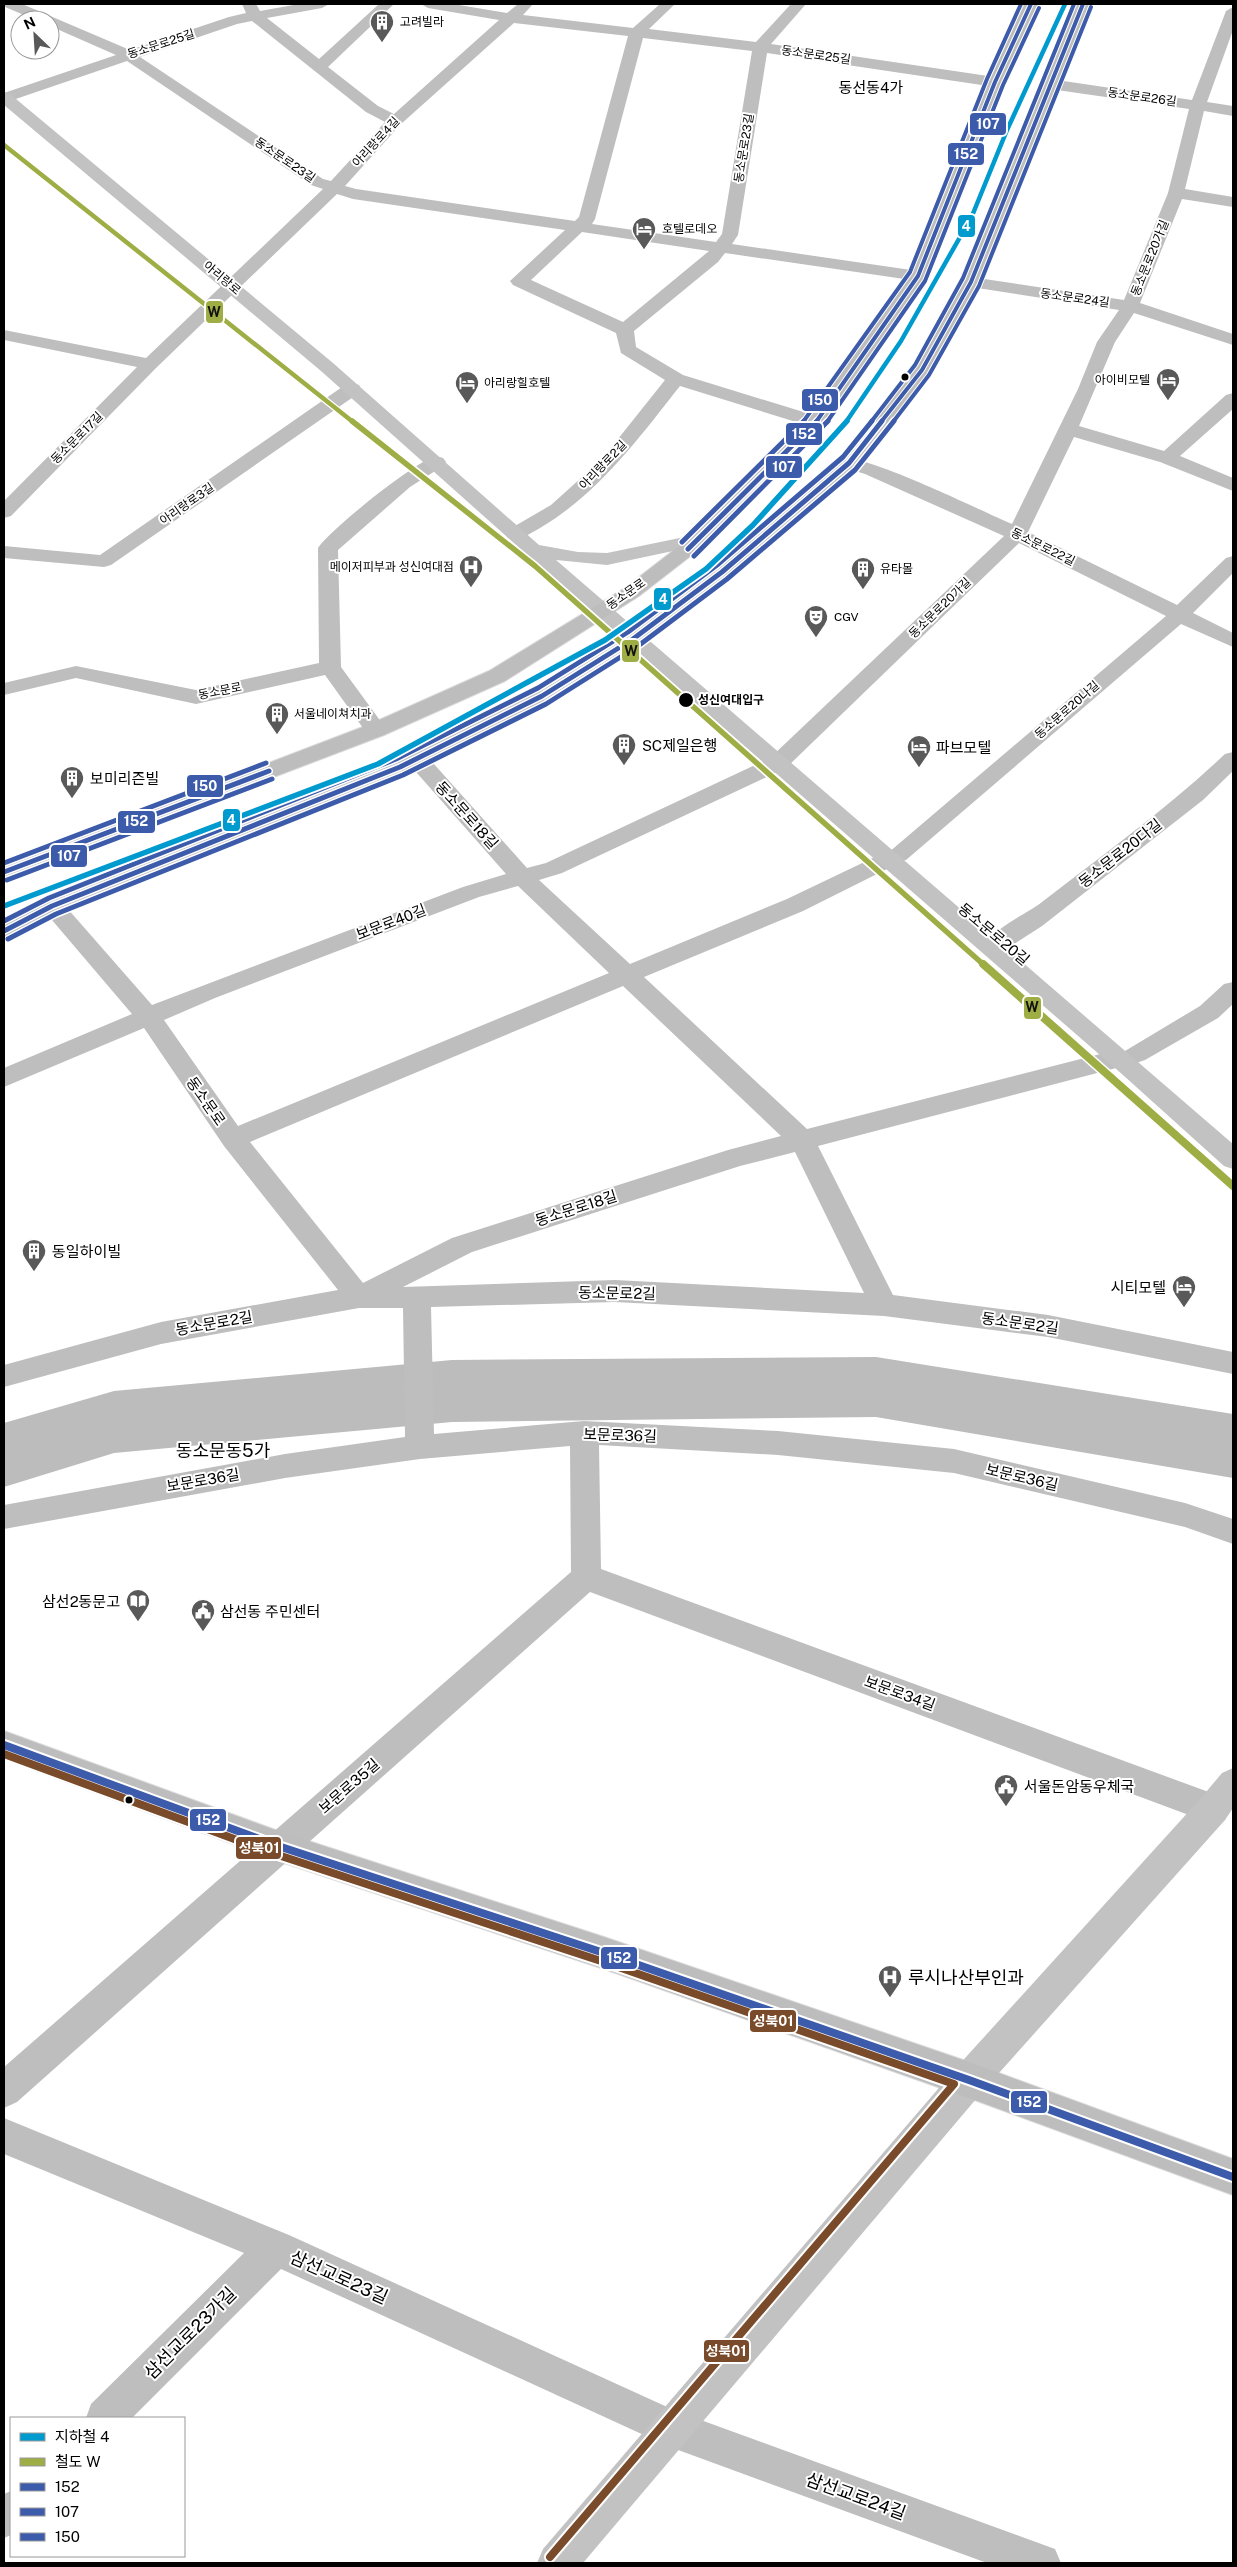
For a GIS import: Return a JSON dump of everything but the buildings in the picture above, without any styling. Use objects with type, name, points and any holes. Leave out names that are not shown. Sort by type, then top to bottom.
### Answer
[{"type":"main road","name":"동소문로","points":[[4,872],[376,730],[497,676],[602,611],[699,540],[816,422],[918,276],[995,82],[1030,4]]},
{"type":"main road","points":[[4,931],[52,906],[417,759],[542,696],[633,639],[722,572],[849,463],[922,370],[972,282],[1083,4]]},
{"type":"main road","points":[[4,1745],[281,1847],[607,1954],[969,2080],[1233,2177]]},
{"type":"street","name":"동소문로23길","points":[[10,4],[25,10]]},
{"type":"street","name":"동소문로25길","points":[[4,98],[234,20],[252,10],[322,4]]},
{"type":"street","points":[[319,67],[387,4]]},
{"type":"street","name":"동소문로25길","points":[[428,4],[512,18],[760,47],[995,82]]},
{"type":"street","name":"아리랑로4길","points":[[231,285],[334,188],[395,121],[526,4]]},
{"type":"street","points":[[668,4],[637,32],[587,218],[519,280],[625,330],[627,349],[676,379],[816,422]]},
{"type":"street","points":[[760,47],[799,4]]},
{"type":"street","points":[[252,10],[372,109],[395,121]]},
{"type":"street","name":"동소문로20가길","points":[[778,763],[1017,534],[1088,389],[1106,342],[1130,306],[1176,194],[1198,105],[1233,11]]},
{"type":"street","name":"동소문로23길","points":[[60,25],[113,47],[317,182],[353,194],[408,204],[577,226],[918,276]]},
{"type":"street","name":"동소문로23길","points":[[625,330],[712,258],[730,234],[760,47]]},
{"type":"street","name":"동소문로26길","points":[[1050,84],[1233,111]]},
{"type":"street","name":"아리랑로","points":[[4,98],[231,285],[436,462],[602,611]]},
{"type":"street","points":[[1176,194],[1233,202]]},
{"type":"street","name":"동소문로24길","points":[[972,282],[1130,306],[1233,340]]},
{"type":"street","name":"동소문로17길","points":[[4,512],[231,285]]},
{"type":"street","points":[[4,335],[150,364]]},
{"type":"street","name":"아리랑로2길","points":[[515,534],[558,509],[608,463],[676,379]]},
{"type":"street","name":"아리랑로3길","points":[[4,552],[104,561],[352,389]]},
{"type":"street","points":[[1167,458],[1233,399]]},
{"type":"street","points":[[1068,429],[1167,458],[1233,485]]},
{"type":"street","points":[[376,730],[330,666],[328,548],[403,483],[436,462]]},
{"type":"street","name":"동소문로22길","points":[[849,463],[872,470],[1017,534],[1233,640]]},
{"type":"street","points":[[533,550],[578,558],[607,559],[699,540]]},
{"type":"street","name":"동소문로20나길","points":[[893,857],[1180,614],[1233,562]]},
{"type":"street","name":"동소문로20길","points":[[602,611],[846,822],[1002,940],[1128,1056],[1233,1159]]},
{"type":"street","name":"동소문로","points":[[4,689],[76,672],[196,698],[330,666]]},
{"type":"street","name":"동소문로18길","points":[[417,759],[522,877],[802,1140],[884,1305]]},
{"type":"street","name":"동소문로20다길","points":[[1002,940],[1034,920],[1180,807],[1233,759]]},
{"type":"street","name":"보문로40길","points":[[4,1078],[206,992],[471,892],[554,868],[778,763]]},
{"type":"street","points":[[233,1139],[795,905],[893,857]]},
{"type":"street","name":"동소문로20길","points":[[893,857],[1128,1056],[1233,1139]]},
{"type":"street","name":"동소문로","points":[[52,906],[148,1016],[233,1139],[360,1297]]},
{"type":"street","points":[[802,1140],[1128,1056],[1209,1012],[1233,990]]},
{"type":"street","name":"동소문로18길","points":[[360,1297],[462,1244],[737,1157],[802,1140]]},
{"type":"street","name":"동소문로2길","points":[[4,1376],[161,1333],[360,1297],[417,1298],[440,1295],[615,1292],[884,1305],[1048,1326],[1233,1363]]},
{"type":"street","points":[[417,1298],[420,1447]]},
{"type":"street","points":[[584,1433],[586,1577]]},
{"type":"street","name":"보문로36길","points":[[4,1517],[276,1468],[420,1447],[584,1433],[778,1443],[954,1462],[1185,1515],[1233,1531]]},
{"type":"street","name":"보문로34길","points":[[557,2563],[670,2428],[969,2080],[1223,1796],[586,1577]]},
{"type":"street","name":"보문로35길","points":[[4,2090],[586,1577]]},
{"type":"street","name":"삼선교로23길","points":[[4,2136],[276,2248],[670,2428]]},
{"type":"street","name":"삼선교로23가길","points":[[105,2417],[276,2248]]},
{"type":"street","name":"삼선교로24길","points":[[670,2428],[1041,2563]]},
{"type":"waterway","points":[[4,1455],[114,1422],[452,1391],[876,1387],[1233,1446]]},
{"type":"metro line","name":"4","points":[[4,906],[378,764],[605,640],[706,569],[753,525],[846,422],[901,341],[972,216],[1007,130],[1065,4]]},
{"type":"rail line","name":"W","points":[[4,145],[535,566],[1233,1186]]},
{"type":"transit line","name":"150","points":[[682,542],[809,416],[910,272],[987,79],[1021,4]]},
{"type":"transit line","name":"152","points":[[688,549],[816,422],[918,276],[995,82],[1031,4]]},
{"type":"transit line","name":"150","points":[[4,921],[49,898],[396,759],[538,688],[628,632],[717,565],[843,457],[915,365],[963,278],[1074,4]]},
{"type":"transit line","name":"152","points":[[4,931],[52,906],[400,767],[542,696],[633,639],[722,572],[849,463],[922,370],[971,282],[1083,4]]},
{"type":"transit line","name":"107","points":[[8,939],[56,914],[403,775],[546,704],[638,646],[727,579],[855,470],[929,375],[979,286],[1091,7]]},
{"type":"transit line","name":"107","points":[[694,556],[823,428],[925,281],[1003,85],[1039,8]]},
{"type":"transit line","name":"150","points":[[4,863],[266,763]]},
{"type":"transit line","name":"152","points":[[4,872],[269,771]]},
{"type":"transit line","name":"107","points":[[7,880],[272,779]]},
{"type":"transit line","name":"152","points":[[4,1745],[281,1847],[607,1954],[969,2080],[1233,2177]]},
{"type":"transit line","name":"성북01","points":[[4,1754],[278,1855],[604,1962],[954,2084],[550,2557]]},
{"type":"place","name":"고려빌라","points":[[382,43]]},
{"type":"place","name":"호텔로데오","points":[[644,250]]},
{"type":"place","name":"아이비모텔","points":[[1168,401]]},
{"type":"place","name":"아리랑힐호텔","points":[[467,404]]},
{"type":"place","name":"메이저피부과 성신여대점","points":[[471,588]]},
{"type":"place","name":"유타몰","points":[[863,590]]},
{"type":"place","name":"CGV","points":[[816,638]]},
{"type":"place","name":"성신여대입구","points":[[686,700]]},
{"type":"place","name":"서울네이쳐치과","points":[[277,735]]},
{"type":"place","name":"SC제일은행","points":[[624,766]]},
{"type":"place","name":"파브모텔","points":[[919,768]]},
{"type":"place","name":"보미리즌빌","points":[[72,799]]},
{"type":"place","name":"동일하이빌","points":[[34,1272]]},
{"type":"place","name":"시티모텔","points":[[1184,1308]]},
{"type":"place","name":"삼선2동문고","points":[[138,1622]]},
{"type":"place","name":"삼선동 주민센터","points":[[203,1632]]},
{"type":"place","name":"서울돈암동우체국","points":[[1006,1807]]},
{"type":"place","name":"루시나산부인과","points":[[890,1998]]},
{"type":"district","name":"동선동4가","points":[[871,87]]},
{"type":"district","name":"동소문동5가","points":[[223,1450]]}]
